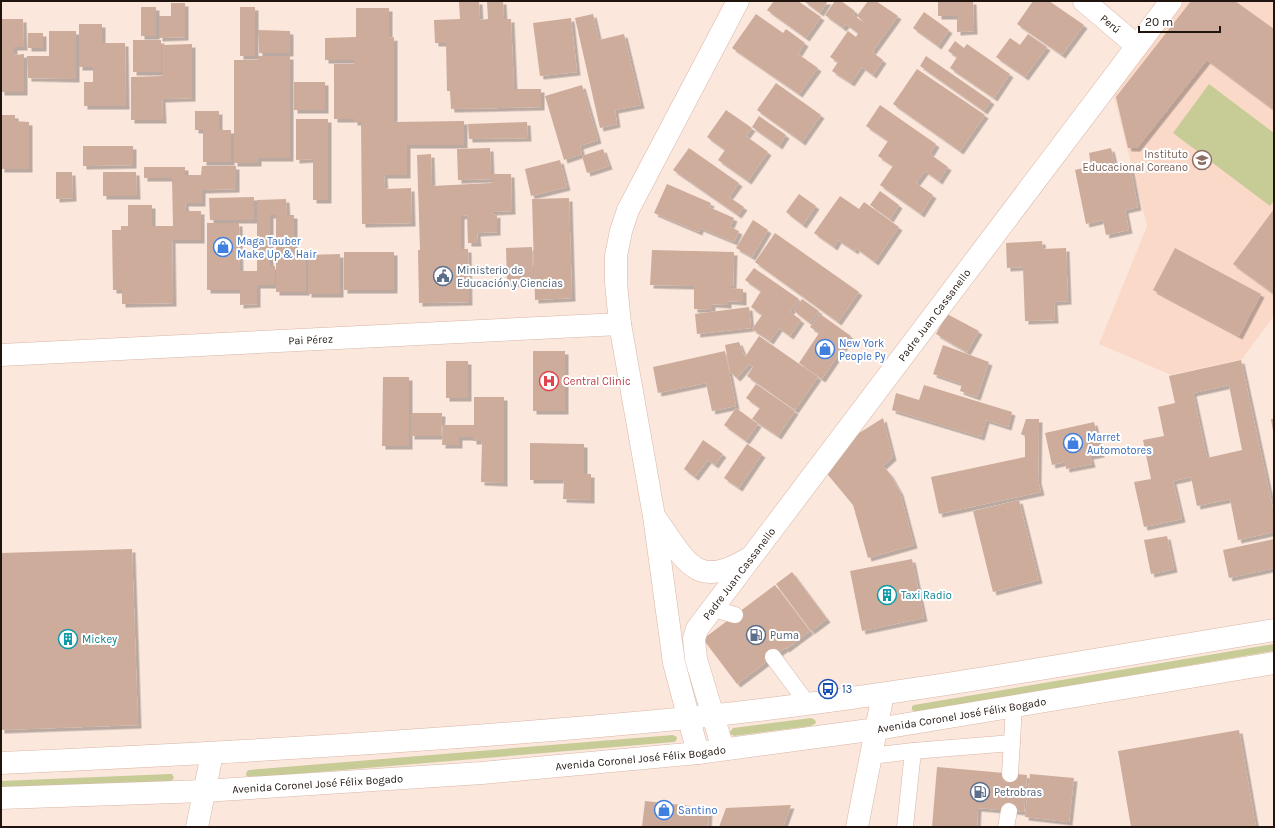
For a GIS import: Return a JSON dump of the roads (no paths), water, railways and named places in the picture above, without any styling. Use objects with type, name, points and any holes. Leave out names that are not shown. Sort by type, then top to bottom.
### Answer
[{"type":"street","points":[[698,753],[674,663],[654,516],[620,324],[616,283],[616,256],[621,231],[628,210],[738,1]]},
{"type":"street","name":"Perú","points":[[1084,1],[1137,46]]},
{"type":"street","name":"Padre Juan Cassanello","points":[[713,715],[696,659],[694,639],[697,629],[1170,1]]},
{"type":"street","name":"Pai Pérez","points":[[1,355],[620,324]]},
{"type":"street","points":[[654,516],[687,562],[698,570],[711,572],[722,571],[735,567],[753,555]]},
{"type":"street","points":[[1,763],[212,754],[481,736],[688,718],[883,694],[1274,630]]},
{"type":"street","name":"Avenida Coronel José Félix Bogado","points":[[1,798],[204,791],[482,773],[698,753],[877,729],[1274,663]]},
{"type":"street","points":[[857,827],[883,694]]},
{"type":"street","points":[[713,715],[723,749]]},
{"type":"street","points":[[197,827],[212,754]]},
{"type":"lane","points":[[713,609],[735,615]]},
{"type":"lane","points":[[773,657],[807,703]]},
{"type":"lane","points":[[1010,774],[1014,706]]},
{"type":"lane","points":[[871,756],[1012,743]]},
{"type":"lane","points":[[904,827],[913,751]]},
{"type":"lane","points":[[1006,827],[1009,811]]},
{"type":"place","name":"Instituto Educacional Coreano","points":[[1202,160]]},
{"type":"place","name":"Maga Tauber Make Up & Hair","points":[[223,247]]},
{"type":"place","name":"Ministerio de Educación y Ciencias","points":[[443,276]]},
{"type":"place","name":"New York People Py","points":[[825,349]]},
{"type":"place","name":"Central Clinic","points":[[549,381]]},
{"type":"place","name":"Marret Automotores","points":[[1073,443]]},
{"type":"place","name":"Taxi Radio","points":[[887,595]]},
{"type":"place","name":"Puma","points":[[756,635]]},
{"type":"place","name":"Mickey","points":[[68,639]]},
{"type":"place","name":"13","points":[[828,689]]},
{"type":"place","name":"Petrobras","points":[[980,792]]},
{"type":"place","name":"Santino","points":[[664,810]]}]
